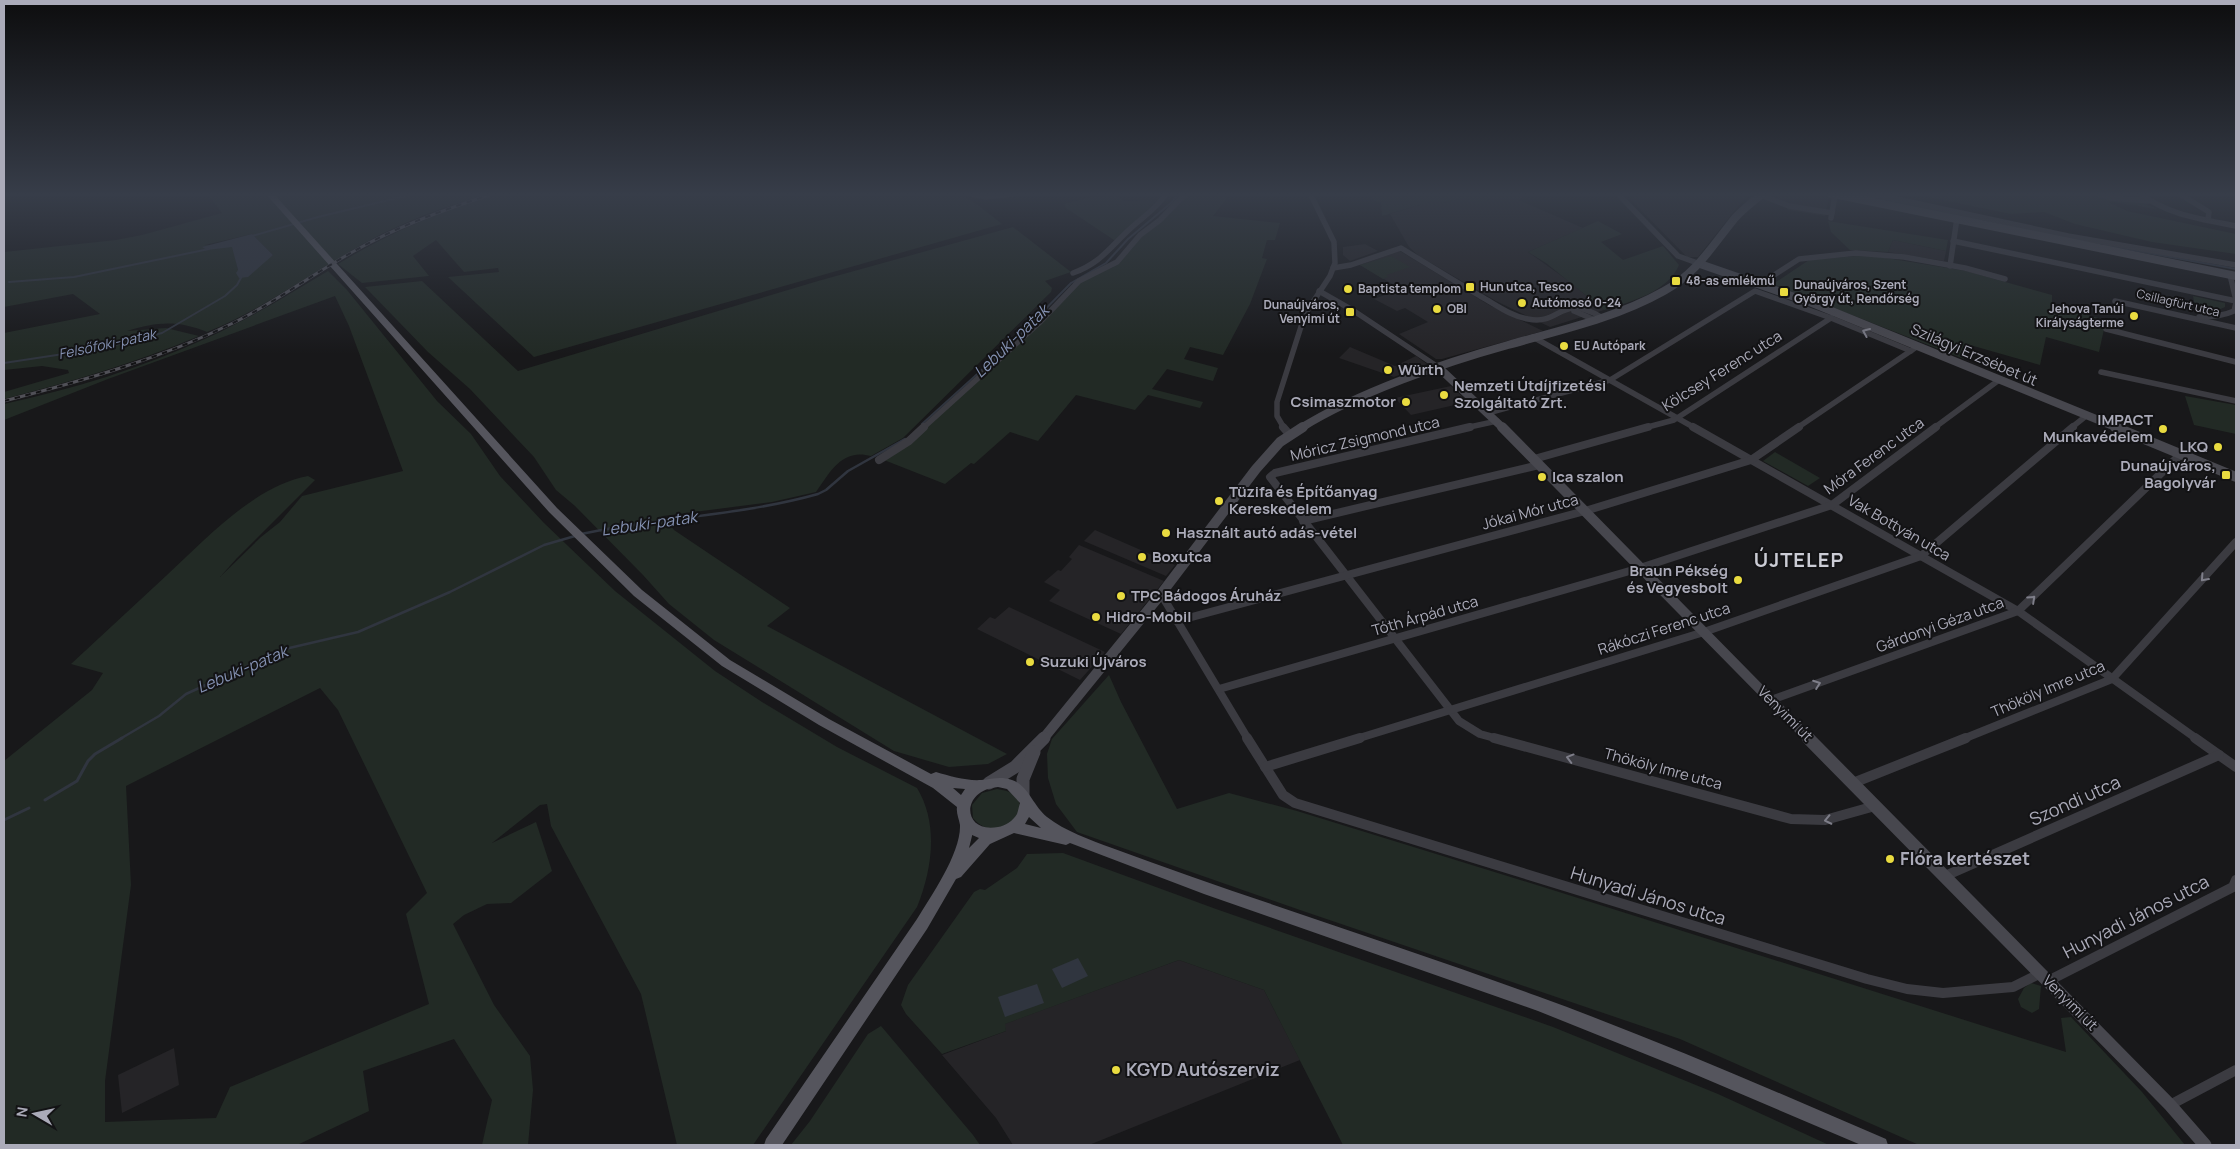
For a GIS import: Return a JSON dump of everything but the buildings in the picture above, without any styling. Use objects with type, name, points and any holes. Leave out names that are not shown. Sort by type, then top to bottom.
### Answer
[{"type":"main road","points":[[317,247],[554,510],[638,593],[726,664],[824,722],[946,789],[963,804]]},
{"type":"main road","points":[[904,765],[953,783],[1008,784],[1017,788],[1043,821],[1086,844]]},
{"type":"main road","points":[[985,784],[968,795],[963,804],[964,818],[967,823],[980,832],[996,834]]},
{"type":"main road","points":[[942,890],[980,846],[996,834],[1014,827],[1024,816],[1025,800]]},
{"type":"main road","points":[[772,1145],[873,998],[942,890],[964,846],[967,823]]},
{"type":"main road","points":[[1014,827],[1086,844],[1182,880],[1490,986],[1721,1076],[1880,1145]]},
{"type":"street","points":[[1073,273],[1102,259],[1114,247]]},
{"type":"street","points":[[879,460],[909,441],[1039,324],[1079,282],[1117,262],[1130,247]]},
{"type":"street","points":[[1290,435],[1279,423],[1275,409],[1305,314],[1334,268],[1334,247]]},
{"type":"street","points":[[1669,247],[1678,256],[1700,264]]},
{"type":"street","points":[[985,784],[1015,767],[1041,741],[1161,594],[1256,469],[1270,452],[1290,435],[1350,402],[1438,366],[1603,318],[1630,308],[1664,292],[1681,280],[1700,264],[1714,247]]},
{"type":"street","points":[[1950,266],[1952,247]]},
{"type":"street","points":[[1979,247],[2236,301]]},
{"type":"street","points":[[2093,247],[2233,276],[2236,301],[2234,311],[2215,317],[2172,314]]},
{"type":"street","points":[[2130,247],[2236,265]]},
{"type":"street","points":[[1334,268],[1351,265],[1401,248],[1512,314],[1540,320],[1572,311],[1605,313],[1621,308],[1630,308]]},
{"type":"street","points":[[1488,413],[1610,380],[1753,292],[1799,259],[1824,255],[1887,254],[2005,279]]},
{"type":"street","name":"Szilágyi Erzsébet út","points":[[1700,264],[1831,318],[1915,348]]},
{"type":"street","name":"Venyimi út","points":[[1326,280],[1328,290],[1346,306]]},
{"type":"street","name":"Szilágyi Erzsébet út","points":[[1759,288],[1999,380],[2236,476]]},
{"type":"street","name":"Venyimi út","points":[[1319,291],[1346,306],[1438,366],[1497,421],[2170,1105],[2205,1145]]},
{"type":"street","name":"Csillagfürt utca","points":[[2115,301],[2236,328]]},
{"type":"street","points":[[1587,312],[1603,318]]},
{"type":"street","points":[[1587,312],[1595,320]]},
{"type":"street","points":[[1583,324],[1587,320],[1587,312]]},
{"type":"street","points":[[2215,317],[2215,321],[2226,326]]},
{"type":"street","name":"Kölcsey Ferenc utca","points":[[1303,521],[1537,462],[1677,418],[1831,318]]},
{"type":"street","points":[[2106,329],[2164,346],[2236,362]]},
{"type":"street","name":"Vak Bottyán utca","points":[[1533,337],[2018,611],[2236,767]]},
{"type":"street","name":"Jókai Mór utca","points":[[1177,620],[1585,512],[1751,460],[1915,348]]},
{"type":"street","points":[[2102,372],[2141,382],[2236,401]]},
{"type":"street","name":"Móra Ferenc utca","points":[[1640,568],[1832,506],[1999,380]]},
{"type":"street","name":"Rákóczi Ferenc utca","points":[[1264,767],[1704,632],[1921,556],[2086,416]]},
{"type":"street","name":"Móricz Zsigmond utca","points":[[1270,477],[1276,473],[1497,421]]},
{"type":"street","name":"Gárdonyi Géza utca","points":[[1771,700],[2018,611],[2181,454]]},
{"type":"street","name":"Thököly Imre utca","points":[[1270,477],[1450,711],[1468,728],[1480,734],[1791,819],[1826,822],[1875,806]]},
{"type":"street","name":"Thököly Imre utca","points":[[1852,783],[2112,679],[2236,542]]},
{"type":"street","name":"Tóth Árpád utca","points":[[1218,689],[1640,568]]},
{"type":"street","name":"Hunyadi János utca","points":[[1161,594],[1264,767],[1283,795],[1295,803],[1867,980],[1907,990],[1950,992],[2014,987],[2044,977],[2233,887],[2236,880]]},
{"type":"street","points":[[1025,800],[1025,771],[1041,741]]},
{"type":"street","name":"Szondi utca","points":[[1945,876],[2219,755]]},
{"type":"street","points":[[2170,1105],[2236,1070]]},
{"type":"shaded area","points":[[54,247],[233,247],[238,270],[273,255],[265,247],[359,247],[267,302],[207,332],[176,324],[158,324],[127,331],[166,328],[199,336],[103,371],[4,399],[4,392],[69,373],[68,370],[42,366],[4,370],[4,333],[100,314],[73,294],[4,307],[4,252]]},
{"type":"shaded area","points":[[202,247],[265,247],[273,255],[248,277],[239,278],[236,273],[238,270],[232,247],[207,250]]},
{"type":"shaded area","points":[[368,247],[426,247],[413,256],[429,276],[362,283],[338,264]]},
{"type":"shaded area","points":[[442,247],[922,247],[534,357],[448,277],[499,272],[498,268],[464,272]]},
{"type":"shaded area","points":[[942,247],[1038,247],[1071,272],[1045,281],[1052,288],[1051,292],[903,438],[871,456],[852,455],[845,459],[832,470],[816,492],[772,502],[663,516],[674,530],[790,608],[767,626],[1007,754],[988,764],[949,767],[894,751],[714,640],[669,604],[575,506],[556,490],[534,457],[470,389],[428,352],[365,287],[422,281],[518,371],[818,281]]},
{"type":"shaded area","points":[[1131,247],[1265,247],[1262,258],[1267,259],[1250,304],[1223,355],[1190,347],[1184,359],[1218,368],[1213,381],[1167,369],[1152,389],[1203,402],[1200,408],[1148,395],[1135,410],[1076,395],[1038,441],[1010,432],[974,464],[971,463],[945,484],[884,460],[911,441],[1078,283],[1113,267]]},
{"type":"shaded area","points":[[1343,247],[1370,247],[1378,251],[1350,261],[1343,255]]},
{"type":"shaded area","points":[[1409,247],[1540,247],[1528,252],[1566,279],[1604,310],[1550,327],[1496,301],[1419,256]]},
{"type":"shaded area","points":[[1540,247],[1607,247],[1623,260],[1664,247],[1679,265],[1666,282],[1647,295],[1604,310],[1546,263],[1528,252]]},
{"type":"shaded area","points":[[1677,247],[1706,247],[1698,257],[1687,257]]},
{"type":"shaded area","points":[[1846,247],[1890,247],[1888,252],[1850,250]]},
{"type":"shaded area","points":[[1890,247],[1925,247],[1946,251],[1944,261],[1888,252]]},
{"type":"shaded area","points":[[1925,247],[1947,247],[1946,251]]},
{"type":"shaded area","points":[[2184,247],[2236,247],[2236,254]]},
{"type":"shaded area","points":[[1400,251],[1489,305],[1543,331],[1442,359],[1436,359],[1399,334],[1428,322],[1405,308],[1397,311],[1374,299],[1401,289],[1360,265]]},
{"type":"shaded area","points":[[1868,255],[1966,271],[2052,295],[2052,306],[2106,320],[2099,352],[2046,337],[2040,365],[1970,345],[1964,359],[1773,284],[1809,260]]},
{"type":"shaded area","points":[[1391,256],[1410,267],[1386,275],[1388,277],[1383,279],[1360,265]]},
{"type":"shaded area","points":[[328,271],[347,290],[437,401],[471,434],[500,476],[544,523],[615,591],[715,671],[837,747],[917,788],[924,802],[931,832],[931,847],[926,878],[917,907],[753,1145],[677,1145],[641,994],[551,826],[547,804],[540,805],[492,843],[536,822],[552,871],[511,903],[487,904],[464,915],[453,924],[494,1005],[530,1056],[533,1090],[528,1145],[482,1145],[492,1100],[454,1039],[363,1071],[369,1111],[297,1145],[4,1145],[4,761],[92,690],[103,673],[71,664],[215,530],[250,502],[288,482],[308,476],[315,480],[220,577],[261,537],[280,522],[302,496],[403,471],[349,326],[335,296],[108,379],[4,420],[4,404],[56,392],[158,359],[238,323]],"holes":[[[320,688],[338,710],[427,893],[406,914],[429,1004],[230,1087],[216,1118],[105,1122],[105,1081],[131,885],[126,786]]]},
{"type":"shaded area","points":[[2193,296],[2225,303],[2225,307],[2211,313],[2196,313]]},
{"type":"shaded area","name":"Würth","points":[[1350,347],[1395,366],[1416,356],[1427,364],[1394,377],[1339,358]]},
{"type":"shaded area","points":[[1451,386],[1468,402],[1411,415],[1395,398]]},
{"type":"shaded area","points":[[2185,396],[2236,405],[2236,434],[2194,425]]},
{"type":"shaded area","points":[[1775,452],[1820,478],[1808,486],[1763,461]]},
{"type":"shaded area","points":[[1095,530],[1175,565],[1166,576],[1084,541]]},
{"type":"shaded area","points":[[1079,545],[1164,581],[1121,634],[1049,601],[1060,590],[1044,582],[1058,570],[1061,571],[1072,559],[1069,557]]},
{"type":"shaded area","points":[[1009,607],[1105,652],[1080,680],[977,629],[990,617],[995,619]]},
{"type":"shaded area","points":[[1109,675],[1121,702],[1177,809],[1229,793],[1297,811],[2066,1052],[2061,1018],[2071,1017],[2142,1092],[2185,1145],[1919,1145],[1680,1039],[1077,832],[1056,804],[1048,778],[1047,754],[1052,739]]},
{"type":"shaded area","points":[[997,789],[1012,793],[1019,801],[1019,810],[1015,818],[1006,825],[996,829],[984,827],[973,818],[972,805],[982,793]]},
{"type":"shaded area","points":[[1063,853],[1216,909],[1553,1027],[1718,1094],[1829,1145],[1343,1145],[1264,990],[1179,960],[1005,1024],[1006,1031],[942,1054],[906,1014],[901,1005],[908,985],[974,892],[980,889],[985,890],[1017,868],[1027,854]]},
{"type":"shaded area","points":[[1078,958],[1088,976],[1062,988],[1052,969]]},
{"type":"shaded area","points":[[1179,960],[1264,990],[1300,1060],[1089,1145],[1013,1145],[996,1118],[942,1055],[1006,1031],[1004,1024]]},
{"type":"shaded area","points":[[2031,983],[2041,986],[2039,1009],[2032,1013],[2021,1007],[2018,999],[2024,988]]},
{"type":"shaded area","points":[[1037,984],[1044,1003],[1005,1017],[998,997]]},
{"type":"shaded area","points":[[881,1026],[980,1145],[791,1145],[810,1121],[868,1034]]},
{"type":"shaded area","points":[[174,1048],[179,1085],[122,1113],[118,1075]]},
{"type":"waterway","name":"Lebuki-patak","points":[[922,424],[1016,339],[1071,283],[1106,263],[1121,247]]},
{"type":"waterway","points":[[2114,247],[2236,269]]},
{"type":"waterway","points":[[9,282],[74,277],[209,249]]},
{"type":"waterway","name":"Felsőfoki-patak","points":[[4,363],[103,348],[162,333],[225,296],[237,285],[242,276]]},
{"type":"waterway","name":"Lebuki-patak","points":[[581,534],[611,528],[730,512],[818,494],[826,490],[848,471],[905,439]]},
{"type":"waterway","name":"Lebuki-patak","points":[[120,739],[159,716],[186,694],[285,649],[358,632],[450,592],[544,545],[575,536]]},
{"type":"waterway","name":"Lebuki-patak","points":[[45,800],[77,781],[88,761],[95,754],[122,738]]},
{"type":"waterway","name":"Lebuki-patak","points":[[4,820],[29,808]]},
{"type":"railway","points":[[4,401],[120,368],[205,336],[264,306],[363,247]]},
{"type":"place","name":"48-as emlékmű","points":[[1676,281]]},
{"type":"place","name":"Hun utca, Tesco","points":[[1470,287]]},
{"type":"place","name":"Baptista templom","points":[[1348,289]]},
{"type":"place","name":"Dunaújváros, Szent György út, Rendőrség","points":[[1784,292]]},
{"type":"place","name":"Autómosó 0-24","points":[[1522,303]]},
{"type":"place","name":"OBI","points":[[1437,309]]},
{"type":"place","name":"Dunaújváros, Venyimi út","points":[[1350,312]]},
{"type":"place","name":"Jehova Tanúi Királyságterme","points":[[2134,316]]},
{"type":"place","name":"EU Autópark","points":[[1564,346]]},
{"type":"place","name":"Würth","points":[[1388,370]]},
{"type":"place","name":"Nemzeti Útdíjfizetési Szolgáltató Zrt.","points":[[1444,395]]},
{"type":"place","name":"Csimaszmotor","points":[[1406,402]]},
{"type":"place","name":"IMPACT Munkavédelem","points":[[2163,429]]},
{"type":"place","name":"LKQ","points":[[2218,447]]},
{"type":"place","name":"Dunaújváros, Bagolyvár","points":[[2226,475]]},
{"type":"place","name":"Ica szalon","points":[[1542,477]]},
{"type":"place","name":"Tüzifa és Építőanyag Kereskedelem","points":[[1219,501]]},
{"type":"place","name":"Használt autó adás-vétel","points":[[1166,533]]},
{"type":"place","name":"Boxutca","points":[[1142,557]]},
{"type":"place","name":"Braun Pékség és Vegyesbolt","points":[[1738,580]]},
{"type":"place","name":"TPC Bádogos Áruház","points":[[1121,596]]},
{"type":"place","name":"Hidro-Mobil","points":[[1096,617]]},
{"type":"place","name":"Suzuki Újváros","points":[[1030,662]]},
{"type":"place","name":"Flóra kertészet","points":[[1890,859]]},
{"type":"place","name":"KGYD Autószerviz","points":[[1116,1070]]},
{"type":"district","name":"ÚJTELEP","points":[[1799,560]]}]
